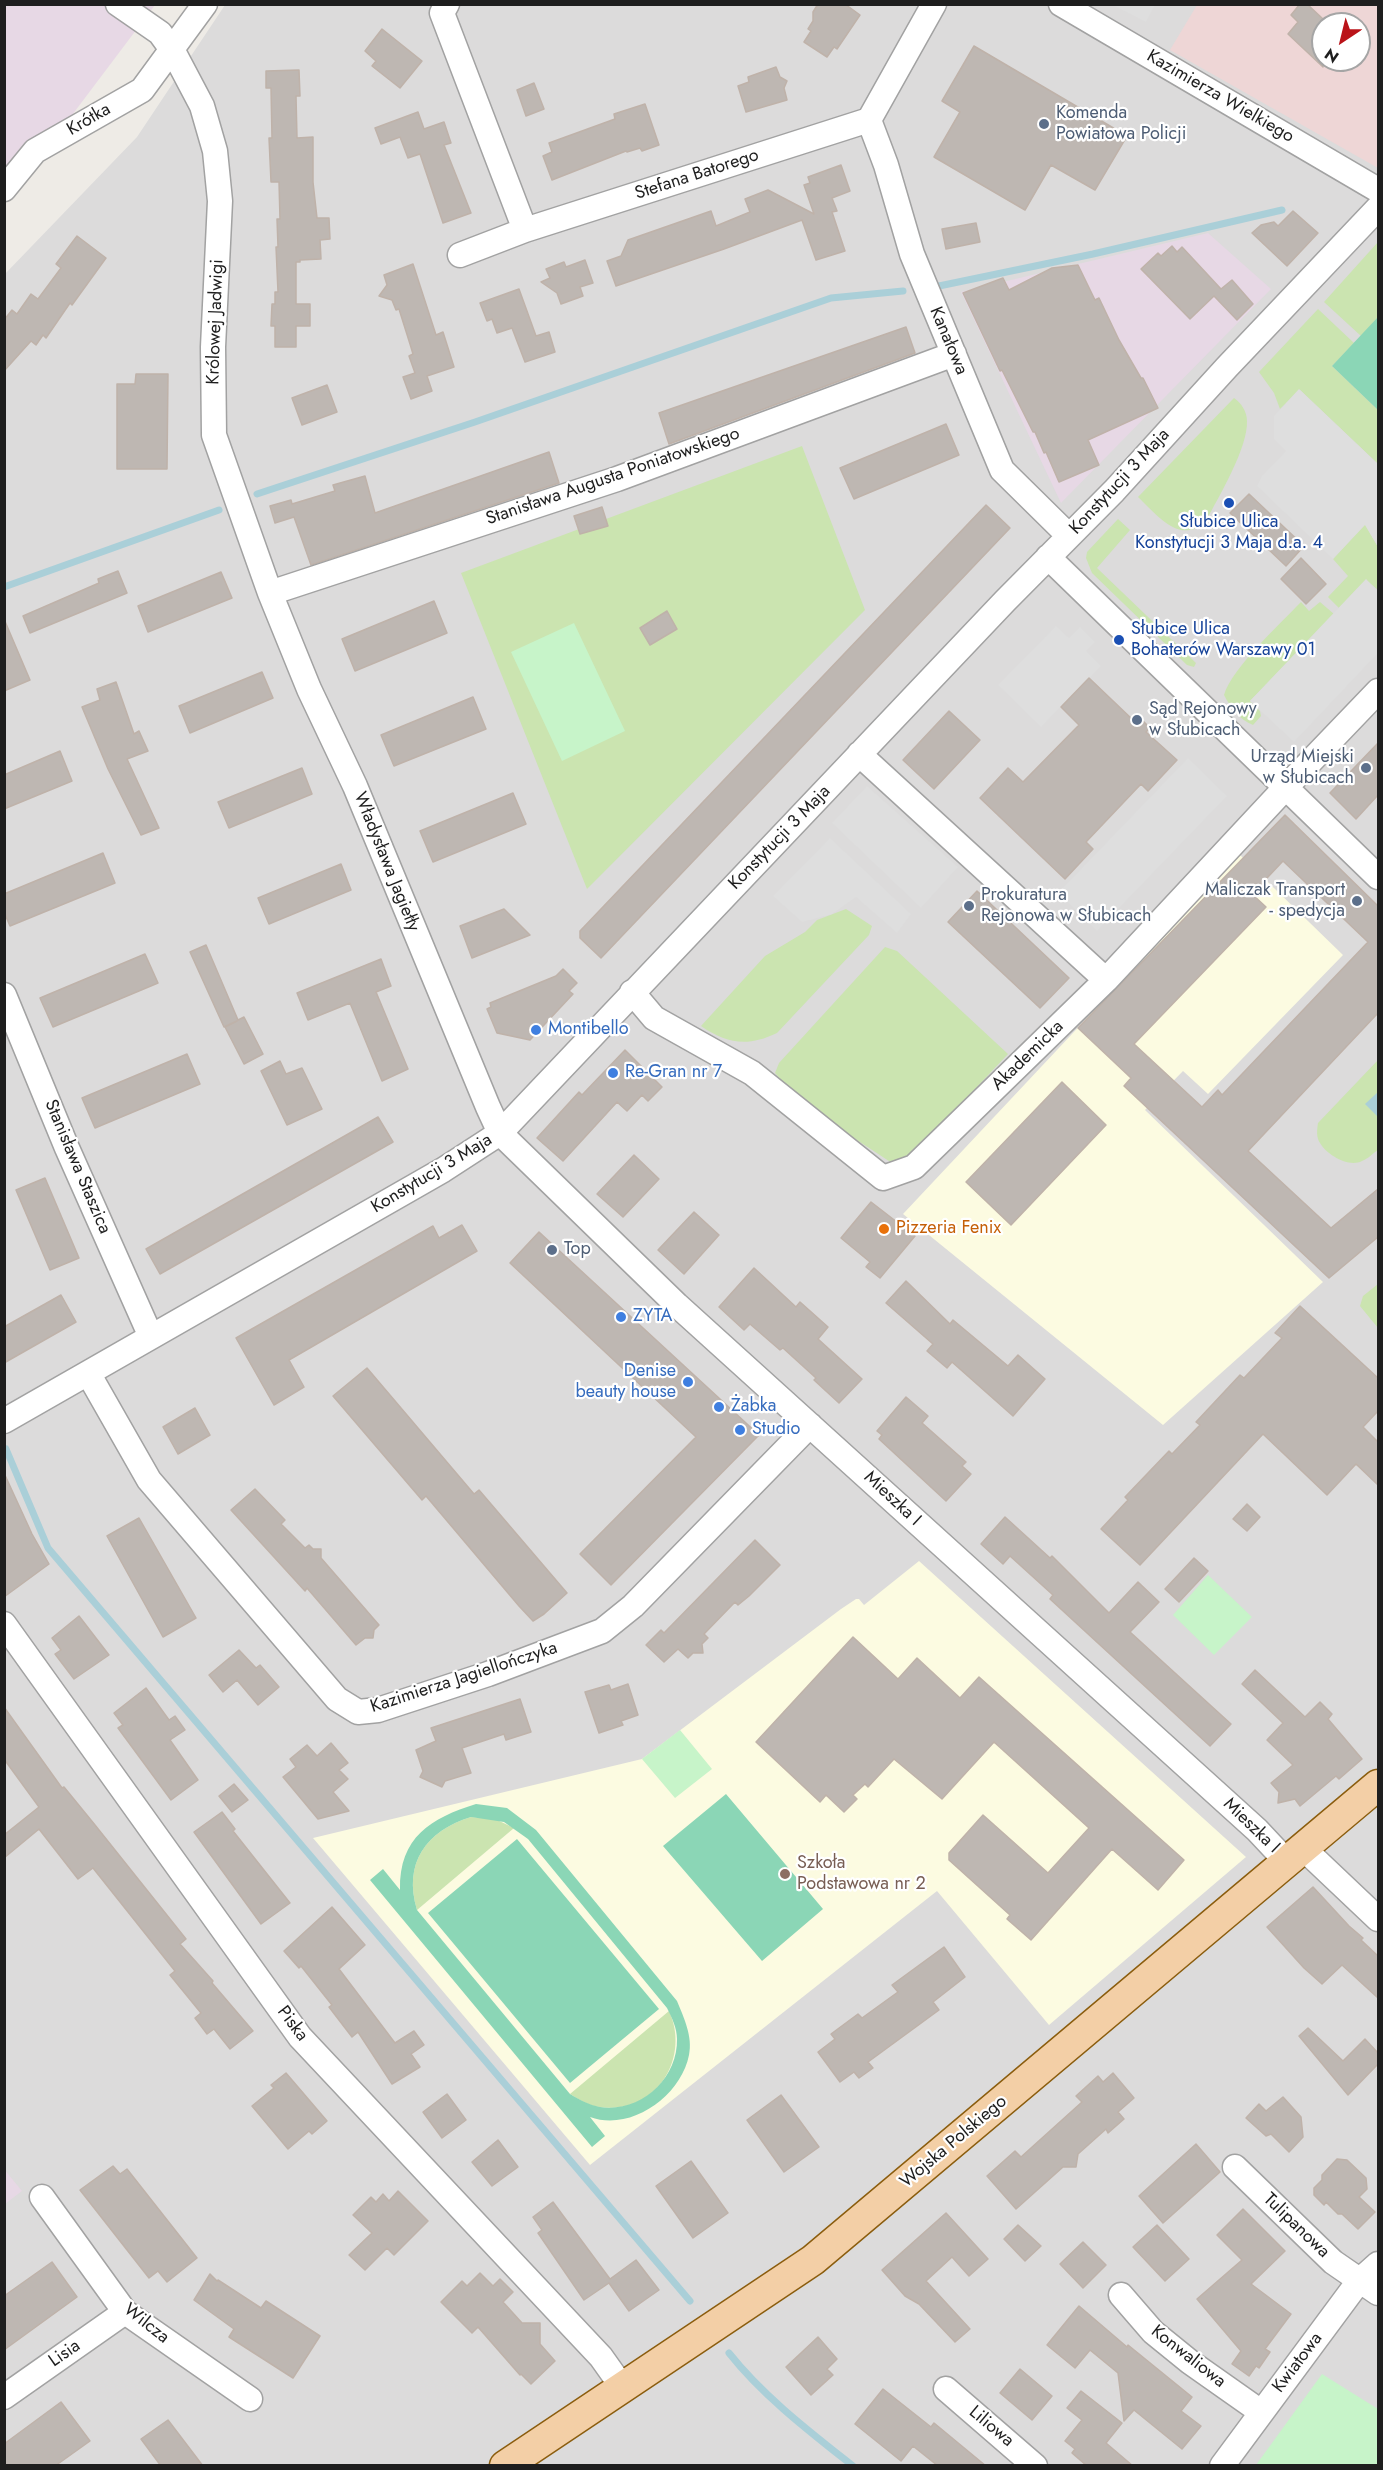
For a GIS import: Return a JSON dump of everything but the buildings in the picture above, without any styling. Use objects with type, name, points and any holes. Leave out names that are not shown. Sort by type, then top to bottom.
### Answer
[{"type":"main road","name":"Wojska Polskiego","points":[[505,2466],[813,2260],[1378,1785]]},
{"type":"street","points":[[118,4],[160,33],[173,51]]},
{"type":"street","name":"Krótka","points":[[4,189],[35,151],[142,90],[206,4]]},
{"type":"street","points":[[869,120],[934,4]]},
{"type":"street","name":"Kazimierza Wielkiego","points":[[1061,4],[1378,190]]},
{"type":"street","points":[[445,9],[525,230]]},
{"type":"street","name":"Królowej Jadwigi","points":[[173,51],[202,106],[214,151],[220,201],[213,347],[214,435],[270,593]]},
{"type":"street","name":"Stefana Batorego","points":[[460,255],[525,230],[869,120]]},
{"type":"street","name":"Kanałowa","points":[[869,120],[886,165],[912,254],[1002,470],[1069,536]]},
{"type":"street","name":"Konstytucji 3 Maja","points":[[4,1421],[461,1159],[500,1133],[1378,208]]},
{"type":"street","name":"Stanisława Augusta Poniatowskiego","points":[[270,593],[617,479],[954,354]]},
{"type":"street","points":[[1048,557],[1378,877]]},
{"type":"street","name":"Władysława Jagiełły","points":[[270,593],[309,689],[355,786],[500,1133]]},
{"type":"street","name":"Akademicka","points":[[632,992],[654,1018],[752,1073],[883,1178],[914,1167],[1106,980],[1378,691]]},
{"type":"street","points":[[859,754],[1106,980]]},
{"type":"street","name":"Stanisława Staszica","points":[[4,995],[67,1148],[151,1337]]},
{"type":"street","name":"Mieszka I","points":[[500,1133],[677,1305],[1257,1830],[1295,1855],[1378,1918]]},
{"type":"street","name":"Kazimierza Jagiellończyka","points":[[88,1373],[149,1480],[337,1699],[358,1712],[378,1710],[488,1674],[602,1630],[633,1606],[810,1425]]},
{"type":"street","name":"Piska","points":[[4,1624],[300,2037],[601,2357],[622,2388]]},
{"type":"street","name":"Tulipanowa","points":[[1235,2167],[1333,2262],[1369,2287]]},
{"type":"street","name":"Wilcza","points":[[42,2197],[125,2312],[250,2399]]},
{"type":"street","name":"Kwiatowa","points":[[1222,2466],[1261,2412],[1369,2287],[1378,2264]]},
{"type":"street","name":"Konwaliowa","points":[[1121,2295],[1153,2332],[1190,2362],[1261,2412]]},
{"type":"street","name":"Lisia","points":[[4,2397],[125,2312]]},
{"type":"street","name":"Liliowa","points":[[946,2389],[1035,2466]]},
{"type":"shaded area","points":[[1155,4],[1146,22],[1113,5]]},
{"type":"shaded area","points":[[5,5],[155,5],[5,204]]},
{"type":"shaded area","points":[[225,5],[1378,5],[1378,2465],[5,2465],[4,275],[137,137]]},
{"type":"shaded area","points":[[1197,5],[1378,5],[1378,168],[1170,50]]},
{"type":"shaded area","points":[[1208,233],[1271,289],[1061,503],[961,292]]},
{"type":"shaded area","points":[[1299,389],[1378,464],[1378,547],[1365,525],[1333,559],[1257,486],[1262,476],[1286,451],[1274,439],[1274,416]]},
{"type":"shaded area","points":[[1366,579],[1378,591],[1378,653],[1294,742],[1250,701]]},
{"type":"shaded area","points":[[1056,626],[1069,638],[1080,627],[1095,642],[1086,651],[1101,666],[1041,727],[998,685]]},
{"type":"shaded area","points":[[1188,758],[1227,796],[1097,931],[1058,893]]},
{"type":"shaded area","points":[[867,786],[958,867],[921,908],[832,823]]},
{"type":"shaded area","points":[[830,838],[911,914],[897,933],[856,897],[832,914],[802,922],[773,896]]},
{"type":"shaded area","points":[[1240,855],[1343,955],[1208,1094],[1183,1071],[1145,1110],[1323,1282],[1163,1425],[903,1214]]},
{"type":"shaded area","name":"Szkoła Podstawowa nr 2","points":[[919,1561],[1246,1857],[1049,2025],[937,1891],[590,2165],[313,1838],[642,1759],[841,1609],[856,1599],[864,1605]]},
{"type":"shaded area","points":[[4,2169],[22,2191],[5,2204],[4,2204]]},
{"type":"green space","points":[[1378,242],[1378,317],[1361,336],[1324,302]]},
{"type":"green space","points":[[1318,309],[1354,343],[1332,366],[1378,410],[1378,464],[1300,390],[1280,409],[1274,393],[1259,372]]},
{"type":"green space","points":[[1378,317],[1378,410],[1332,366]]},
{"type":"green space","points":[[1234,398],[1246,414],[1246,432],[1238,458],[1225,485],[1206,521],[1196,528],[1187,530],[1169,525],[1138,497]]},
{"type":"green space","points":[[802,446],[865,610],[587,889],[461,573]]},
{"type":"green space","points":[[1118,519],[1130,530],[1097,568],[1196,663],[1194,667],[1187,665],[1092,573],[1086,558],[1087,552]]},
{"type":"green space","points":[[1365,524],[1378,547],[1378,590],[1366,580],[1339,608],[1328,597],[1348,576],[1333,559]]},
{"type":"green space","points":[[1301,602],[1309,611],[1320,602],[1334,614],[1250,701],[1260,711],[1261,716],[1253,725],[1236,713],[1224,695],[1236,672]]},
{"type":"green space","points":[[574,623],[625,731],[562,761],[511,652]]},
{"type":"green space","points":[[846,909],[872,926],[869,935],[777,1033],[757,1040],[738,1042],[720,1037],[701,1026],[765,956],[805,932],[817,920]]},
{"type":"green space","points":[[885,947],[897,951],[1008,1054],[909,1159],[892,1163],[815,1110],[775,1073],[779,1063]]},
{"type":"green space","points":[[1378,1060],[1378,1150],[1357,1163],[1345,1162],[1323,1148],[1317,1136],[1318,1123]]},
{"type":"green space","points":[[1378,1284],[1378,1328],[1360,1306],[1363,1296]]},
{"type":"green space","points":[[1208,1575],[1252,1617],[1214,1655],[1173,1615]]},
{"type":"green space","points":[[680,1730],[712,1769],[675,1798],[642,1759]]},
{"type":"green space","points":[[726,1794],[823,1909],[762,1961],[663,1846]]},
{"type":"green space","points":[[476,1804],[507,1808],[536,1830],[677,2001],[689,2034],[690,2048],[684,2070],[676,2084],[665,2097],[637,2115],[606,2120],[590,2117],[605,2136],[592,2147],[370,1880],[383,1869],[400,1890],[405,1856],[412,1843],[432,1823]],"holes":[[[471,1817],[504,1822],[528,1839],[667,2008],[676,2031],[676,2054],[664,2080],[642,2099],[629,2105],[600,2107],[570,2094],[417,1910],[413,1893],[413,1878],[416,1864],[430,1840],[455,1823]]]},
{"type":"green space","points":[[471,1817],[495,1819],[514,1828],[417,1910],[413,1893],[413,1878],[422,1851],[430,1840],[442,1831]]},
{"type":"green space","points":[[517,1839],[659,2009],[570,2083],[428,1913]]},
{"type":"green space","points":[[669,2011],[675,2029],[675,2047],[671,2065],[663,2080],[652,2093],[637,2102],[620,2107],[592,2105],[570,2094]]},
{"type":"green space","points":[[1322,2374],[1378,2409],[1378,2465],[1256,2465]]},
{"type":"water","points":[[1378,1092],[1378,1117],[1365,1104]]},
{"type":"waterway","points":[[939,286],[1093,254],[1282,210]]},
{"type":"waterway","points":[[257,494],[475,422],[831,298],[903,291]]},
{"type":"waterway","points":[[4,587],[219,510]]},
{"type":"waterway","points":[[6,1449],[48,1548],[690,2301]]},
{"type":"waterway","points":[[729,2353],[772,2399],[853,2466]]},
{"type":"place","name":"Komenda Powiatowa Policji","points":[[1044,124]]},
{"type":"place","name":"Słubice Ulica Konstytucji 3 Maja d.a. 4","points":[[1229,503]]},
{"type":"place","name":"Słubice Ulica Bohaterów Warszawy 01","points":[[1119,640]]},
{"type":"place","name":"Sąd Rejonowy w Słubicach","points":[[1137,720]]},
{"type":"place","name":"Urząd Miejski w Słubicach","points":[[1366,768]]},
{"type":"place","name":"Maliczak Transport - spedycja","points":[[1357,901]]},
{"type":"place","name":"Prokuratura Rejonowa w Słubicach","points":[[969,906]]},
{"type":"place","name":"Montibello","points":[[536,1030]]},
{"type":"place","name":"Re-Gran nr 7","points":[[613,1073]]},
{"type":"place","name":"Pizzeria Fenix","points":[[884,1229]]},
{"type":"place","name":"Top","points":[[552,1250]]},
{"type":"place","name":"ZYTA","points":[[621,1317]]},
{"type":"place","name":"Denise beauty house","points":[[688,1382]]},
{"type":"place","name":"Żabka","points":[[719,1407]]},
{"type":"place","name":"Studio","points":[[740,1430]]},
{"type":"place","name":"Szkoła Podstawowa nr 2","points":[[785,1874]]}]
